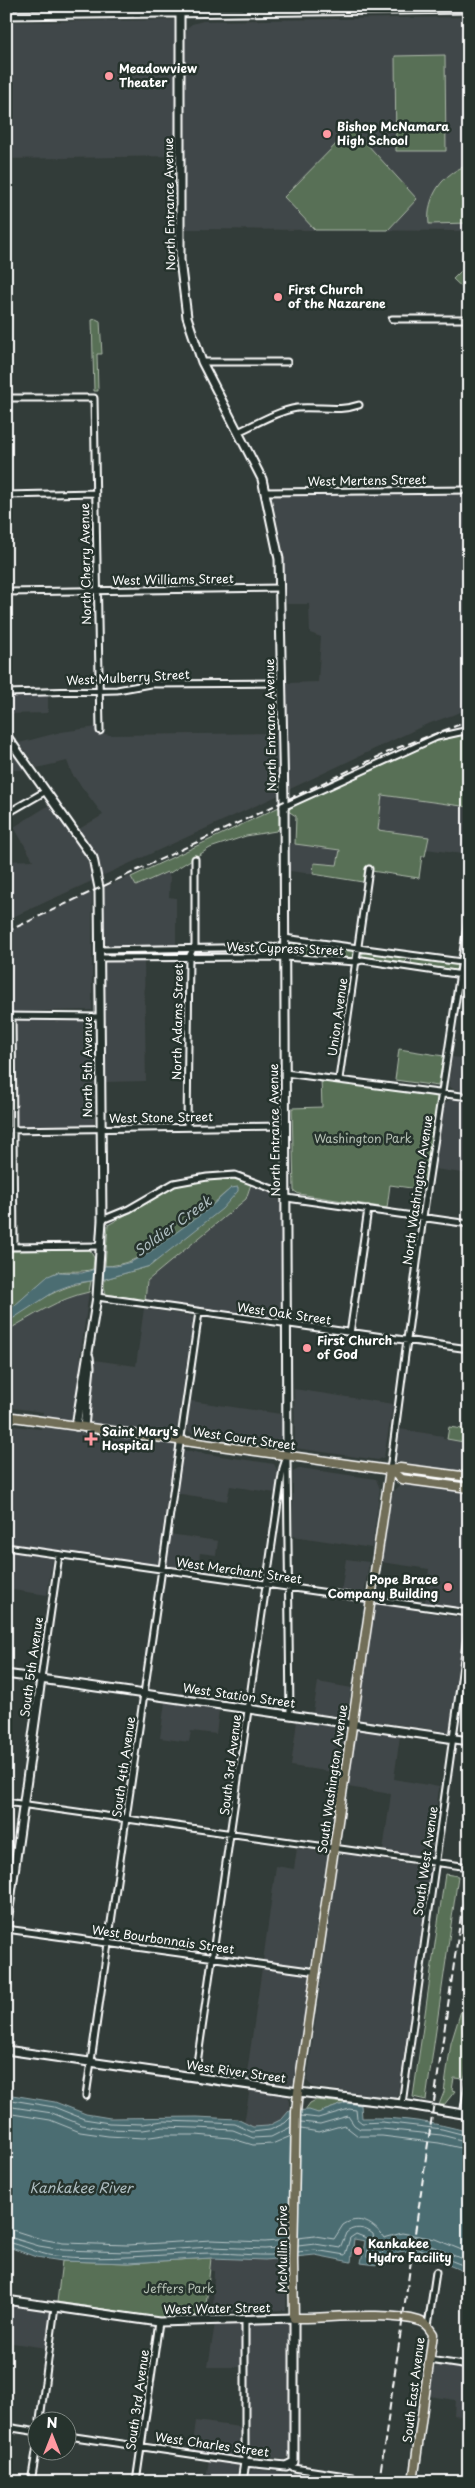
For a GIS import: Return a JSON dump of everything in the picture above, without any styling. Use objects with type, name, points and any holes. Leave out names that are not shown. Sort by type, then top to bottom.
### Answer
[{"type":"main road","points":[[6,15],[180,10],[469,9]]},
{"type":"main road","name":"North Entrance Avenue","points":[[180,10],[180,260],[187,317],[202,362],[266,492],[277,551],[280,588],[287,1196],[287,1456]]},
{"type":"main road","name":"North 5th Avenue","points":[[6,735],[93,858],[99,888],[102,1220],[97,1297],[80,1427]]},
{"type":"main road","name":"West Court Street","points":[[6,1416],[390,1470],[400,1468],[469,1478]]},
{"type":"main road","name":"West Court Street","points":[[390,1470],[401,1479],[469,1488]]},
{"type":"main road","name":"South Washington Avenue","points":[[298,2092],[390,1470]]},
{"type":"main road","name":"West Station Street","points":[[6,1674],[469,1741]]},
{"type":"main road","name":"South 5th Avenue","points":[[6,1929],[41,1679]]},
{"type":"main road","name":"West River Street","points":[[6,2050],[298,2092],[402,2104],[467,2116]]},
{"type":"main road","name":"McMullin Drive","points":[[290,2465],[295,2458],[293,2260],[298,2092]]},
{"type":"main road","name":"West Water Street","points":[[6,2300],[159,2322],[294,2318],[389,2318],[420,2321],[428,2326]]},
{"type":"main road","name":"South East Avenue","points":[[413,2482],[433,2334],[428,2326]]},
{"type":"main road","points":[[242,2482],[245,2462]]},
{"type":"main road","name":"West Charles Street","points":[[245,2462],[280,2466],[290,2465]]},
{"type":"street","points":[[392,319],[469,318]]},
{"type":"street","points":[[202,362],[287,362]]},
{"type":"street","name":"North Cherry Avenue","points":[[6,398],[94,398],[97,691],[100,731]]},
{"type":"street","points":[[238,432],[296,408],[350,408],[359,405]]},
{"type":"street","name":"West Mertens Street","points":[[266,492],[469,490]]},
{"type":"street","points":[[6,495],[95,493]]},
{"type":"street","name":"West Williams Street","points":[[6,592],[280,588]]},
{"type":"street","name":"West Mulberry Street","points":[[6,693],[117,690],[150,684],[282,683]]},
{"type":"street","points":[[283,807],[438,738],[469,730]]},
{"type":"street","points":[[6,814],[46,791]]},
{"type":"street","name":"North Adams Street","points":[[187,1127],[189,957],[195,945],[195,859]]},
{"type":"street","name":"Union Avenue","points":[[339,1079],[369,869]]},
{"type":"street","name":"North Washington Avenue","points":[[390,1470],[424,1217],[469,913]]},
{"type":"street","name":"West Cypress Street","points":[[284,938],[469,963]]},
{"type":"street","name":"West Cypress Street","points":[[99,950],[284,948]]},
{"type":"street","name":"West Cypress Street","points":[[99,958],[284,957],[356,962],[362,960],[469,976]]},
{"type":"street","points":[[14,1247],[13,1130],[9,1016],[99,1016]]},
{"type":"street","points":[[286,1073],[469,1097]]},
{"type":"street","name":"West Stone Street","points":[[6,1130],[286,1126]]},
{"type":"street","points":[[102,1220],[129,1209],[174,1183],[207,1176],[235,1175],[287,1196],[469,1224]]},
{"type":"street","points":[[350,1334],[368,1209]]},
{"type":"street","points":[[6,1247],[100,1246]]},
{"type":"street","name":"West Oak Street","points":[[97,1297],[350,1334],[469,1349]]},
{"type":"street","name":"South 4th Avenue","points":[[86,2096],[199,1312]]},
{"type":"street","points":[[287,1456],[287,1588],[290,1715]]},
{"type":"street","name":"South 3rd Avenue","points":[[195,2077],[232,1833],[283,1468],[287,1456]]},
{"type":"street","name":"West Merchant Street","points":[[6,1547],[469,1614]]},
{"type":"street","name":"South 5th Avenue","points":[[41,1679],[59,1555]]},
{"type":"street","name":"South West Avenue","points":[[402,2104],[469,1622]]},
{"type":"street","points":[[6,1802],[468,1867]]},
{"type":"street","name":"West Bourbonnais Street","points":[[6,1929],[317,1972]]},
{"type":"street","points":[[467,2116],[469,2078]]},
{"type":"street","name":"South East Avenue","points":[[428,2326],[436,2272]]},
{"type":"street","points":[[41,2410],[55,2307]]},
{"type":"street","points":[[245,2319],[245,2462]]},
{"type":"street","name":"South 3rd Avenue","points":[[136,2482],[159,2322]]},
{"type":"street","points":[[429,2360],[469,2366]]},
{"type":"street","points":[[6,2427],[28,2430]]},
{"type":"street","name":"West Charles Street","points":[[78,2437],[245,2462]]},
{"type":"street","points":[[31,2482],[35,2460]]},
{"type":"street","name":"West Charles Street","points":[[290,2465],[294,2468],[352,2478]]},
{"type":"shaded area","name":"Bishop McNamara High School","points":[[469,17],[469,231],[186,229],[185,39],[187,28],[192,24],[203,21]]},
{"type":"shaded area","points":[[174,20],[175,156],[6,159],[6,22]]},
{"type":"shaded area","points":[[469,493],[469,709],[425,725],[288,790],[287,683],[318,682],[321,637],[310,633],[309,604],[287,604],[283,549],[272,499],[279,494]]},
{"type":"shaded area","points":[[48,695],[48,713],[6,714],[6,696]]},
{"type":"shaded area","points":[[97,727],[100,733],[110,735],[278,733],[279,795],[102,876],[95,853],[79,829],[103,815],[72,774],[67,761],[37,768],[19,743],[61,732]]},
{"type":"shaded area","points":[[6,739],[28,770],[6,770]]},
{"type":"shaded area","points":[[382,794],[469,807],[469,855],[426,849],[429,838],[378,830]]},
{"type":"shaded area","points":[[51,804],[86,855],[92,881],[6,920],[6,861],[33,860],[14,827]]},
{"type":"shaded area","points":[[290,843],[340,850],[337,865],[314,863],[313,874],[290,871]]},
{"type":"shaded area","points":[[167,871],[170,877],[169,897],[176,898],[176,947],[107,947],[104,941],[105,887],[131,876],[136,886]]},
{"type":"shaded area","points":[[92,892],[92,1010],[6,1012],[6,933]]},
{"type":"shaded area","points":[[108,960],[144,960],[146,1081],[105,1082],[104,962]]},
{"type":"shaded area","points":[[20,1020],[89,1020],[93,1022],[93,1125],[19,1127],[16,1125],[16,1023]]},
{"type":"shaded area","points":[[452,1057],[469,1059],[469,1092],[453,1089],[449,1086]]},
{"type":"shaded area","points":[[452,1098],[469,1101],[469,1174],[435,1169],[445,1103]]},
{"type":"shaded area","points":[[251,1184],[276,1194],[281,1204],[280,1318],[275,1319],[145,1300],[146,1281],[246,1199]]},
{"type":"shaded area","name":"Saint Mary's Hospital","points":[[89,1292],[80,1358],[136,1366],[144,1308],[191,1316],[193,1319],[174,1449],[274,1464],[278,1471],[275,1493],[230,1486],[227,1501],[168,1492],[162,1533],[218,1541],[216,1555],[200,1553],[198,1570],[54,1550],[47,1595],[6,1589],[6,1425],[41,1429],[43,1412],[6,1407],[6,1331],[35,1313],[79,1294]]},
{"type":"shaded area","points":[[294,1389],[393,1404],[384,1457],[378,1460],[295,1448]]},
{"type":"shaded area","points":[[191,1401],[281,1414],[281,1441],[273,1445],[191,1433],[187,1429]]},
{"type":"shaded area","points":[[399,1429],[443,1436],[443,1439],[464,1442],[460,1472],[396,1461]]},
{"type":"shaded area","points":[[300,1468],[376,1479],[380,1489],[372,1548],[293,1536],[293,1472]]},
{"type":"shaded area","points":[[402,1483],[469,1491],[467,1610],[425,1602],[429,1569],[381,1562],[393,1491]]},
{"type":"shaded area","points":[[346,1559],[369,1562],[364,1595],[341,1593]]},
{"type":"shaded area","points":[[376,1604],[465,1619],[449,1732],[360,1719],[358,1713],[374,1608]]},
{"type":"shaded area","points":[[318,1682],[352,1688],[346,1717],[313,1713]]},
{"type":"shaded area","points":[[165,1702],[219,1710],[216,1734],[191,1731],[189,1742],[160,1738]]},
{"type":"shaded area","points":[[297,1721],[344,1729],[345,1735],[340,1773],[291,1766]]},
{"type":"shaded area","points":[[359,1729],[400,1736],[394,1779],[439,1787],[431,1858],[383,1851],[391,1794],[348,1787],[355,1734]]},
{"type":"shaded area","points":[[297,1848],[325,1852],[327,1855],[310,1968],[263,1961],[276,1866],[294,1869]]},
{"type":"shaded area","points":[[344,1854],[428,1867],[431,1870],[398,2095],[395,2098],[313,2087],[307,2081],[338,1857]]},
{"type":"shaded area","points":[[262,1968],[306,1975],[310,1979],[292,2086],[246,2080]]},
{"type":"shaded area","points":[[250,2088],[288,2096],[290,2111],[282,2119],[268,2126],[253,2127],[244,2124]]},
{"type":"shaded area","points":[[211,2258],[284,2259],[284,2271],[287,2271],[286,2310],[213,2312],[214,2271],[210,2270]]},
{"type":"shaded area","points":[[6,2304],[50,2311],[46,2348],[6,2342]]},
{"type":"shaded area","points":[[255,2322],[284,2322],[288,2325],[289,2455],[286,2460],[250,2454],[249,2327],[250,2324]]},
{"type":"shaded area","points":[[215,2323],[238,2323],[242,2325],[241,2367],[208,2367]]},
{"type":"shaded area","points":[[439,2365],[469,2370],[469,2417],[454,2415],[455,2400],[429,2396],[433,2369]]},
{"type":"shaded area","points":[[196,2421],[240,2427],[239,2456],[192,2451]]},
{"type":"shaded area","points":[[209,2460],[238,2465],[237,2482],[206,2478]]},
{"type":"shaded area","points":[[254,2469],[318,2478],[318,2482],[248,2482],[250,2471]]},
{"type":"green space","points":[[445,55],[446,151],[396,151],[395,56]]},
{"type":"green space","points":[[356,132],[417,199],[388,230],[315,230],[284,197],[347,133]]},
{"type":"green space","points":[[469,165],[469,223],[429,224],[430,204],[438,187],[451,173]]},
{"type":"green space","points":[[469,263],[469,294],[453,279]]},
{"type":"green space","points":[[92,320],[100,321],[102,354],[97,354],[98,391],[94,391]]},
{"type":"green space","points":[[469,733],[469,807],[382,795],[378,830],[429,837],[425,856],[422,856],[419,878],[371,871],[369,883],[313,874],[314,863],[337,865],[340,850],[295,844],[296,816],[288,811],[291,808],[377,764],[424,746]]},
{"type":"green space","points":[[279,807],[279,828],[276,831],[246,836],[210,848],[168,874],[167,872],[136,886],[131,877]]},
{"type":"green space","points":[[292,941],[356,950],[354,958],[293,955],[290,953]]},
{"type":"green space","points":[[277,949],[279,951],[277,955],[238,955],[237,952]]},
{"type":"green space","points":[[362,951],[407,956],[407,960],[402,965],[362,958]]},
{"type":"green space","points":[[415,957],[457,963],[457,968],[453,972],[412,965],[411,961]]},
{"type":"green space","points":[[399,1049],[444,1056],[438,1086],[395,1080]]},
{"type":"green space","name":"Washington Park","points":[[321,1079],[439,1097],[425,1190],[390,1185],[387,1208],[299,1194],[294,1191],[292,1108],[322,1107]]},
{"type":"green space","points":[[215,1179],[236,1179],[251,1184],[246,1199],[147,1281],[145,1300],[106,1294],[105,1279],[150,1266],[238,1188],[230,1190],[185,1228],[160,1246],[132,1260],[105,1266],[108,1225],[176,1186]]},
{"type":"green space","points":[[90,1250],[94,1258],[93,1269],[53,1274],[6,1313],[6,1251]]},
{"type":"green space","points":[[91,1281],[89,1292],[57,1303],[6,1331],[6,1323],[36,1303],[57,1291]]},
{"type":"green space","points":[[449,1427],[469,1430],[469,1443],[447,1439]]},
{"type":"green space","points":[[445,1874],[458,1876],[426,2100],[413,2097]]},
{"type":"green space","points":[[469,1985],[469,2049],[464,2079],[454,2078],[452,2090],[455,2091],[444,2105],[439,2105],[444,2092],[451,2043]]},
{"type":"green space","points":[[316,2100],[346,2103],[318,2113],[305,2110],[310,2103]]},
{"type":"green space","name":"Jeffers Park","points":[[211,2258],[205,2315],[162,2318],[57,2302],[62,2261],[128,2263]]},
{"type":"water","points":[[238,1187],[238,1191],[222,1209],[150,1266],[105,1279],[76,1283],[57,1290],[6,1323],[6,1313],[48,1276],[58,1272],[82,1273],[105,1266],[116,1266],[131,1262],[151,1251],[208,1209],[231,1188]]},
{"type":"water","name":"Kankakee River","points":[[6,2094],[55,2102],[86,2114],[110,2118],[197,2117],[237,2119],[253,2127],[268,2126],[282,2119],[289,2111],[309,2110],[318,2113],[346,2103],[361,2105],[362,2118],[416,2121],[443,2125],[469,2132],[469,2273],[423,2255],[406,2251],[397,2253],[385,2266],[361,2263],[365,2241],[354,2239],[351,2262],[315,2255],[265,2260],[211,2258],[128,2263],[62,2261],[36,2257],[6,2246]]},
{"type":"railway","points":[[6,932],[397,748],[469,721]]},
{"type":"railway","points":[[379,2482],[469,1860]]},
{"type":"railway","points":[[464,1945],[468,1924]]},
{"type":"place","name":"Meadowview Theater","points":[[109,76]]},
{"type":"place","name":"Bishop McNamara High School","points":[[327,134]]},
{"type":"place","name":"First Church of the Nazarene","points":[[278,297]]},
{"type":"place","name":"First Church of God","points":[[307,1348]]},
{"type":"place","name":"Saint Mary's Hospital","points":[[91,1439]]},
{"type":"place","name":"Pope Brace Company Building","points":[[448,1587]]},
{"type":"place","name":"Kankakee Hydro Facility","points":[[358,2251]]},
{"type":"water label","name":"Soldier Creek","points":[[173,1226]]}]
